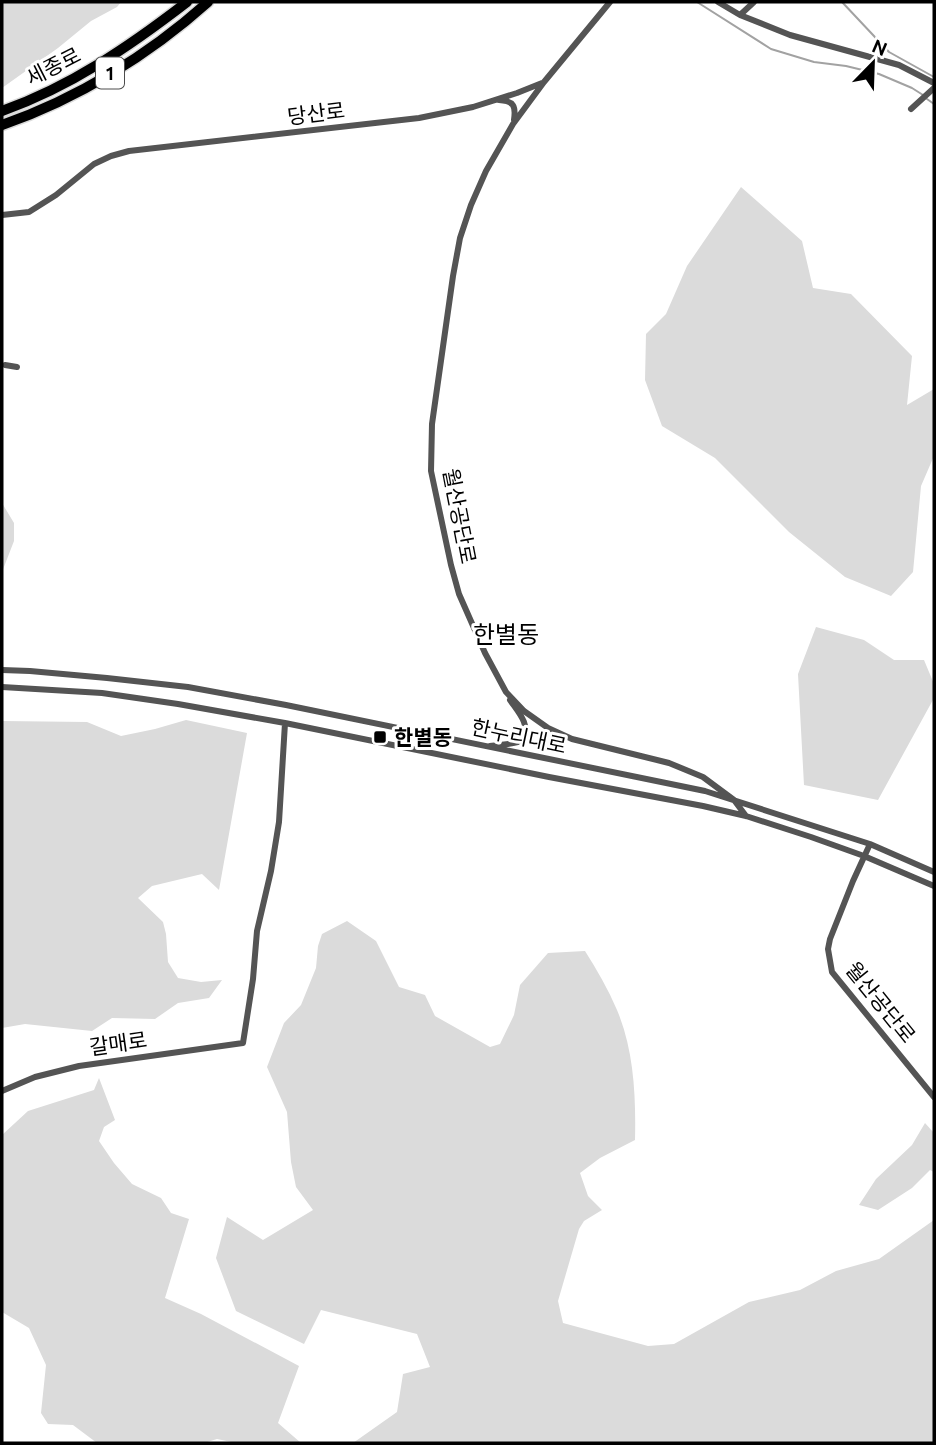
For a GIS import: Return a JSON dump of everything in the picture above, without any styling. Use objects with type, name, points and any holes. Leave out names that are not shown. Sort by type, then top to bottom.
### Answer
[{"type":"highway","name":"세종로","points":[[2,111],[57,87],[110,58],[187,2]]},
{"type":"highway","name":"세종로","points":[[2,125],[65,99],[118,69],[157,43],[208,2]]},
{"type":"street","name":"당산로","points":[[2,215],[29,212],[56,195],[94,164],[129,151],[419,118],[452,112],[517,93],[544,82],[610,2]]},
{"type":"street","points":[[718,2],[740,15],[790,35],[900,65],[934,86],[913,107]]},
{"type":"street","points":[[740,15],[754,2]]},
{"type":"street","name":"월산공단로","points":[[544,82],[513,124],[486,171],[460,238],[432,424],[431,471],[451,565],[470,621],[485,653],[506,692],[524,711],[572,739],[669,763],[690,771],[734,800],[746,816]]},
{"type":"street","points":[[494,100],[514,105],[513,124]]},
{"type":"street","points":[[5,365],[17,367]]},
{"type":"street","name":"한누리대로","points":[[2,670],[188,687],[705,791],[870,844],[934,872]]},
{"type":"street","name":"한누리대로","points":[[2,687],[102,693],[178,704],[703,806],[746,816],[864,856],[934,886]]},
{"type":"street","points":[[486,747],[524,740],[526,727],[506,692]]},
{"type":"street","name":"갈매로","points":[[2,1091],[35,1077],[79,1066],[243,1042],[257,931],[279,822],[285,723]]},
{"type":"street","name":"월산공단로","points":[[870,844],[834,925],[828,949],[832,972],[934,1097]]},
{"type":"shaded area","points":[[2,2],[121,2],[91,21],[2,88]]},
{"type":"shaded area","points":[[741,187],[802,241],[813,288],[851,294],[912,356],[907,405],[934,389],[934,456],[921,486],[913,572],[891,596],[845,577],[789,532],[715,458],[662,426],[645,380],[646,334],[666,314],[687,266]]},
{"type":"shaded area","points":[[2,503],[14,523],[14,541],[2,572]]},
{"type":"shaded area","points":[[816,627],[864,640],[894,660],[924,660],[934,684],[934,698],[878,800],[804,785],[798,674]]},
{"type":"shaded area","points":[[186,720],[247,733],[219,890],[202,874],[152,886],[138,898],[163,922],[168,962],[178,978],[201,982],[222,980],[209,998],[178,1003],[155,1019],[112,1018],[92,1031],[25,1024],[2,1028],[2,721],[87,722],[121,736]]},
{"type":"shaded area","points":[[347,921],[376,941],[399,987],[425,995],[435,1016],[490,1047],[500,1044],[514,1015],[520,985],[548,953],[585,951],[606,987],[627,1041],[634,1091],[635,1140],[600,1158],[580,1173],[588,1196],[602,1210],[584,1221],[579,1229],[558,1301],[563,1323],[648,1346],[674,1344],[749,1302],[800,1290],[836,1271],[879,1259],[934,1220],[934,1443],[353,1443],[397,1412],[403,1374],[430,1367],[417,1334],[321,1310],[304,1344],[236,1311],[216,1258],[227,1217],[263,1240],[313,1210],[296,1187],[287,1112],[267,1067],[284,1023],[301,1005],[316,968],[322,934]]},
{"type":"shaded area","points":[[99,1078],[115,1120],[104,1127],[99,1141],[132,1184],[161,1198],[171,1213],[189,1219],[165,1298],[299,1366],[278,1423],[301,1443],[236,1443],[217,1439],[204,1443],[97,1443],[73,1425],[48,1424],[41,1413],[46,1365],[29,1328],[2,1312],[2,1135],[28,1111],[94,1090]]},
{"type":"shaded area","points":[[925,1123],[934,1133],[934,1172],[930,1170],[912,1188],[878,1210],[859,1205],[876,1179],[912,1145]]},
{"type":"waterway","points":[[697,2],[771,49],[814,62],[879,74],[923,95]]},
{"type":"waterway","points":[[842,2],[889,52],[934,77]]},
{"type":"waterway","points":[[927,99],[934,104]]},
{"type":"place","name":"한별동","points":[[380,737]]},
{"type":"district","name":"한별동","points":[[506,634]]}]
